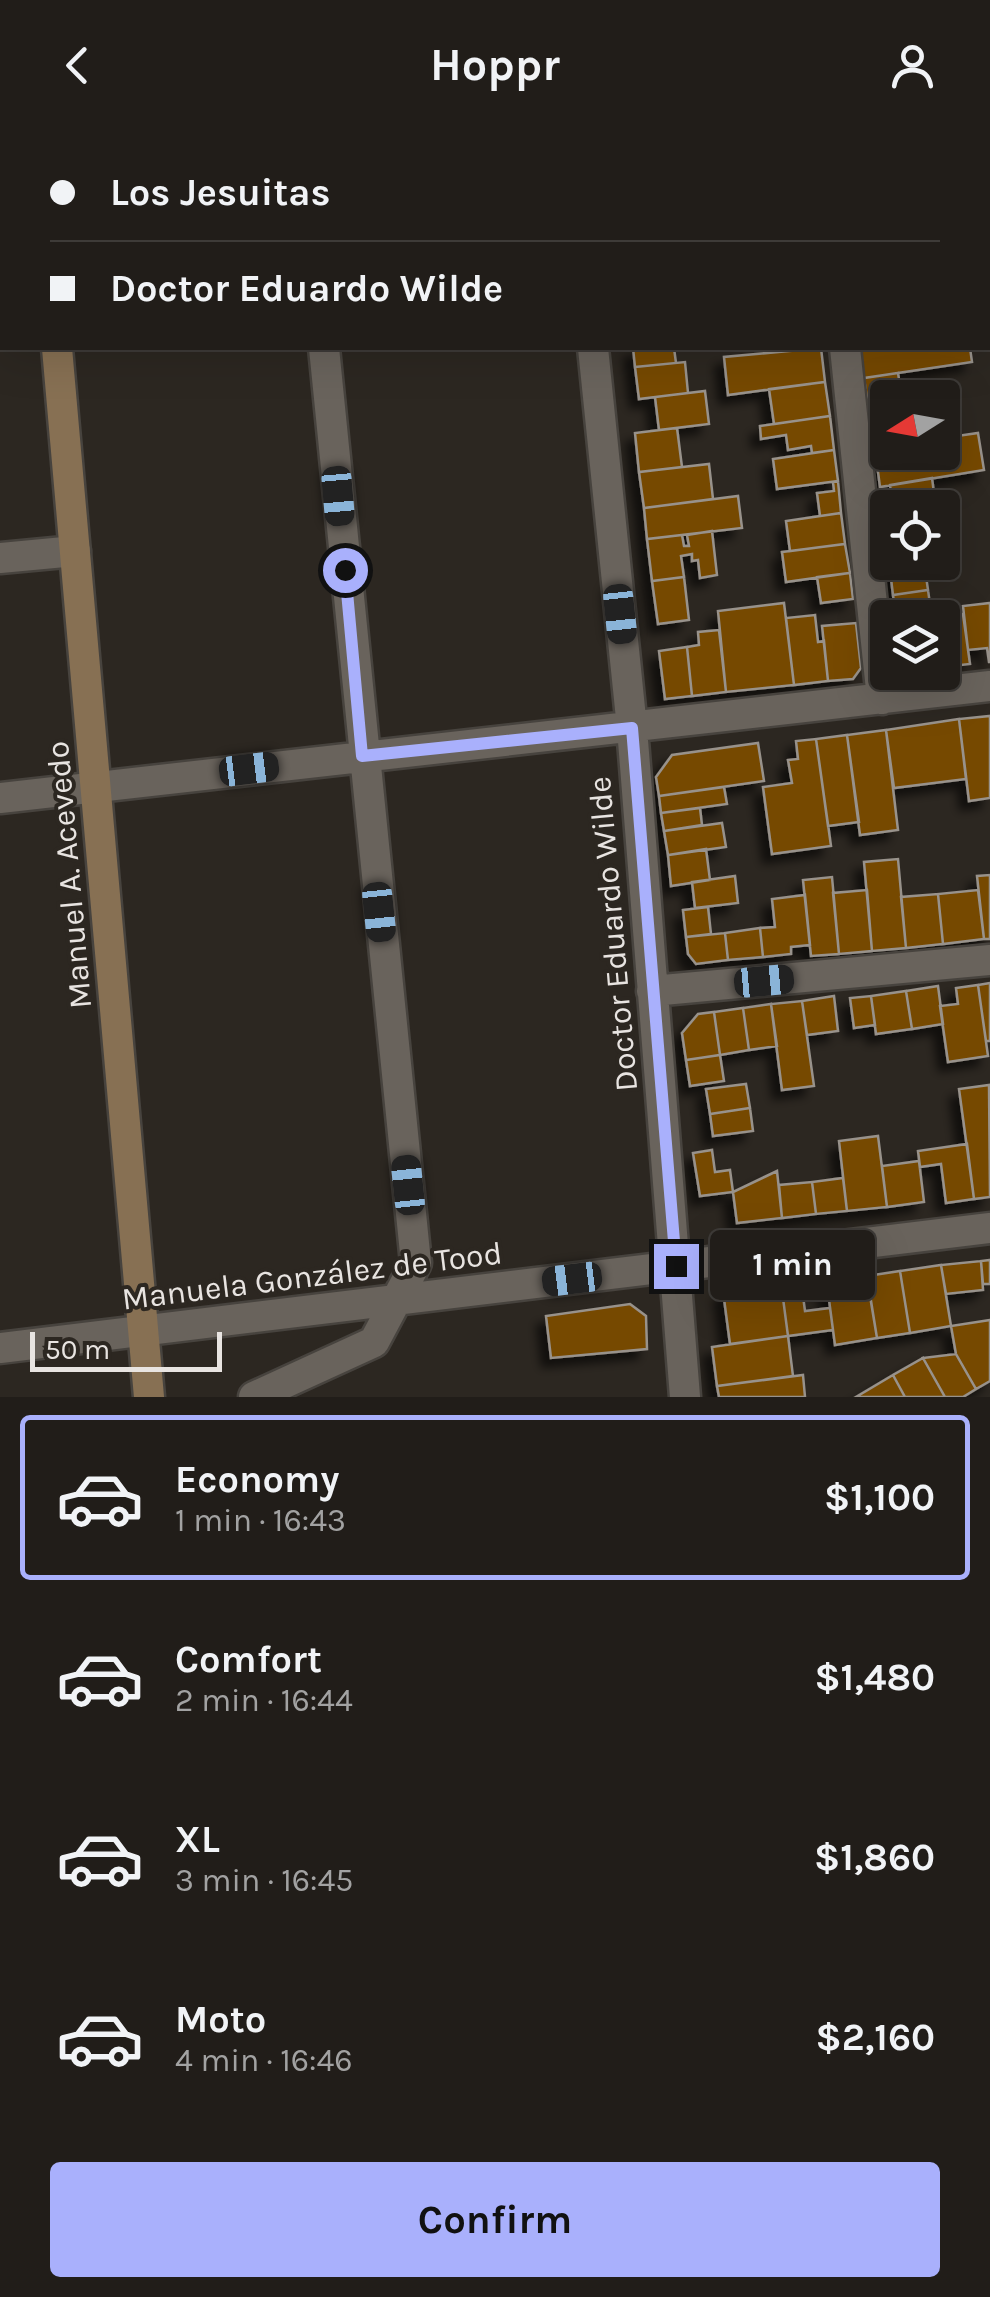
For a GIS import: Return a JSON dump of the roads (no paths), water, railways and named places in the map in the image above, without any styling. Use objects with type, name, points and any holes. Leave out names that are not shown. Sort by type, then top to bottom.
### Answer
[{"type":"street","name":"Manuel A. Acevedo","points":[[57,350],[149,1397]]},
{"type":"street","points":[[254,1397],[374,1342],[416,1263],[324,350]]},
{"type":"street","name":"Doctor Eduardo Wilde","points":[[592,350],[632,728],[685,1397]]},
{"type":"street","points":[[845,350],[882,699]]},
{"type":"street","points":[[0,558],[75,551]]},
{"type":"street","points":[[0,798],[990,686]]},
{"type":"street","points":[[652,991],[990,960]]},
{"type":"street","name":"Manuela González de Tood","points":[[0,1348],[143,1334],[990,1228]]}]
